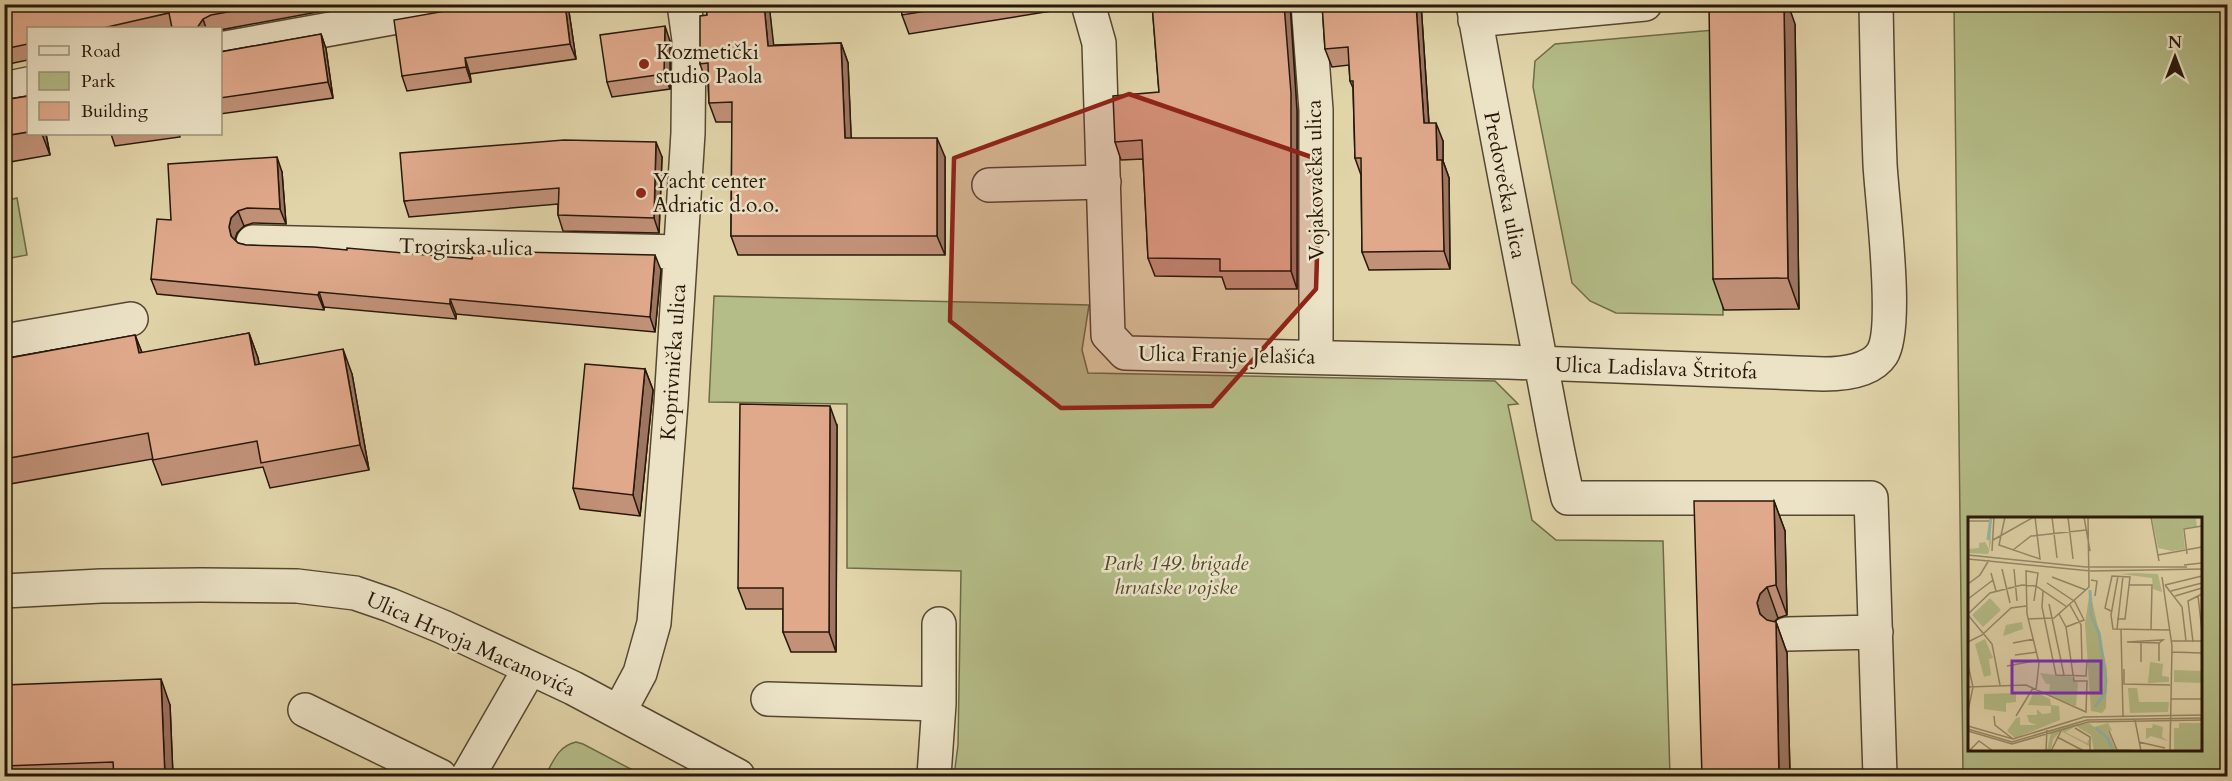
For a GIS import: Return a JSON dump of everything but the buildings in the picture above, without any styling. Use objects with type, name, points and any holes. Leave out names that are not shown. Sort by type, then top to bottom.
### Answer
[{"type":"street","points":[[222,50],[469,4]]},
{"type":"street","name":"Koprivnička ulica","points":[[619,712],[640,673],[654,623],[688,133],[689,40],[684,4]]},
{"type":"street","name":"Ulica Franje Jelašića","points":[[1088,4],[1099,43],[1108,335],[1125,353],[1541,364]]},
{"type":"street","name":"Vojakovačka ulica","points":[[1308,4],[1316,122],[1316,357]]},
{"type":"street","points":[[1474,12],[1644,4]]},
{"type":"street","name":"Ulica Ladislava Štritofa","points":[[1875,4],[1880,163],[1890,307],[1888,341],[1881,356],[1865,368],[1831,374],[1541,364],[1553,436],[1568,498],[1871,498],[1880,777]]},
{"type":"street","name":"Predovečka ulica","points":[[1474,12],[1485,80],[1541,364]]},
{"type":"street","points":[[4,88],[27,84]]},
{"type":"street","points":[[989,185],[1104,182]]},
{"type":"street","name":"Trogirska ulica","points":[[253,242],[680,252]]},
{"type":"street","points":[[4,341],[131,319]]},
{"type":"street","name":"Ulica Hrvoja Macanovića","points":[[4,591],[100,586],[201,585],[297,586],[355,593],[443,627],[530,668],[619,712],[738,777]]},
{"type":"street","points":[[934,777],[939,704],[939,624]]},
{"type":"street","points":[[1787,634],[1876,632]]},
{"type":"street","points":[[468,777],[530,668]]},
{"type":"street","points":[[768,699],[939,704]]},
{"type":"street","points":[[305,710],[440,777]]},
{"type":"highlighted area","points":[[1129,94],[1320,160],[1316,289],[1212,406],[1061,408],[950,321],[954,158]]},
{"type":"green space","points":[[1954,5],[2227,5],[2227,776],[1963,776]]},
{"type":"green space","points":[[1714,30],[1723,315],[1616,313],[1590,301],[1572,283],[1533,87],[1535,61],[1555,44]]},
{"type":"green space","points":[[17,198],[27,255],[5,259],[5,201]]},
{"type":"green space","name":"Park 149. brigade hrvatske vojske","points":[[714,296],[1089,305],[1082,350],[1088,373],[1495,381],[1518,404],[1508,405],[1532,520],[1556,540],[1663,541],[1670,776],[954,776],[958,745],[961,571],[847,568],[847,404],[709,402]]},
{"type":"green space","points":[[576,742],[644,776],[545,776],[560,751]]},
{"type":"place","name":"Kozmetički studio Paola","points":[[644,64]]},
{"type":"place","name":"Yacht center Adriatic d.o.o.","points":[[641,193]]}]
